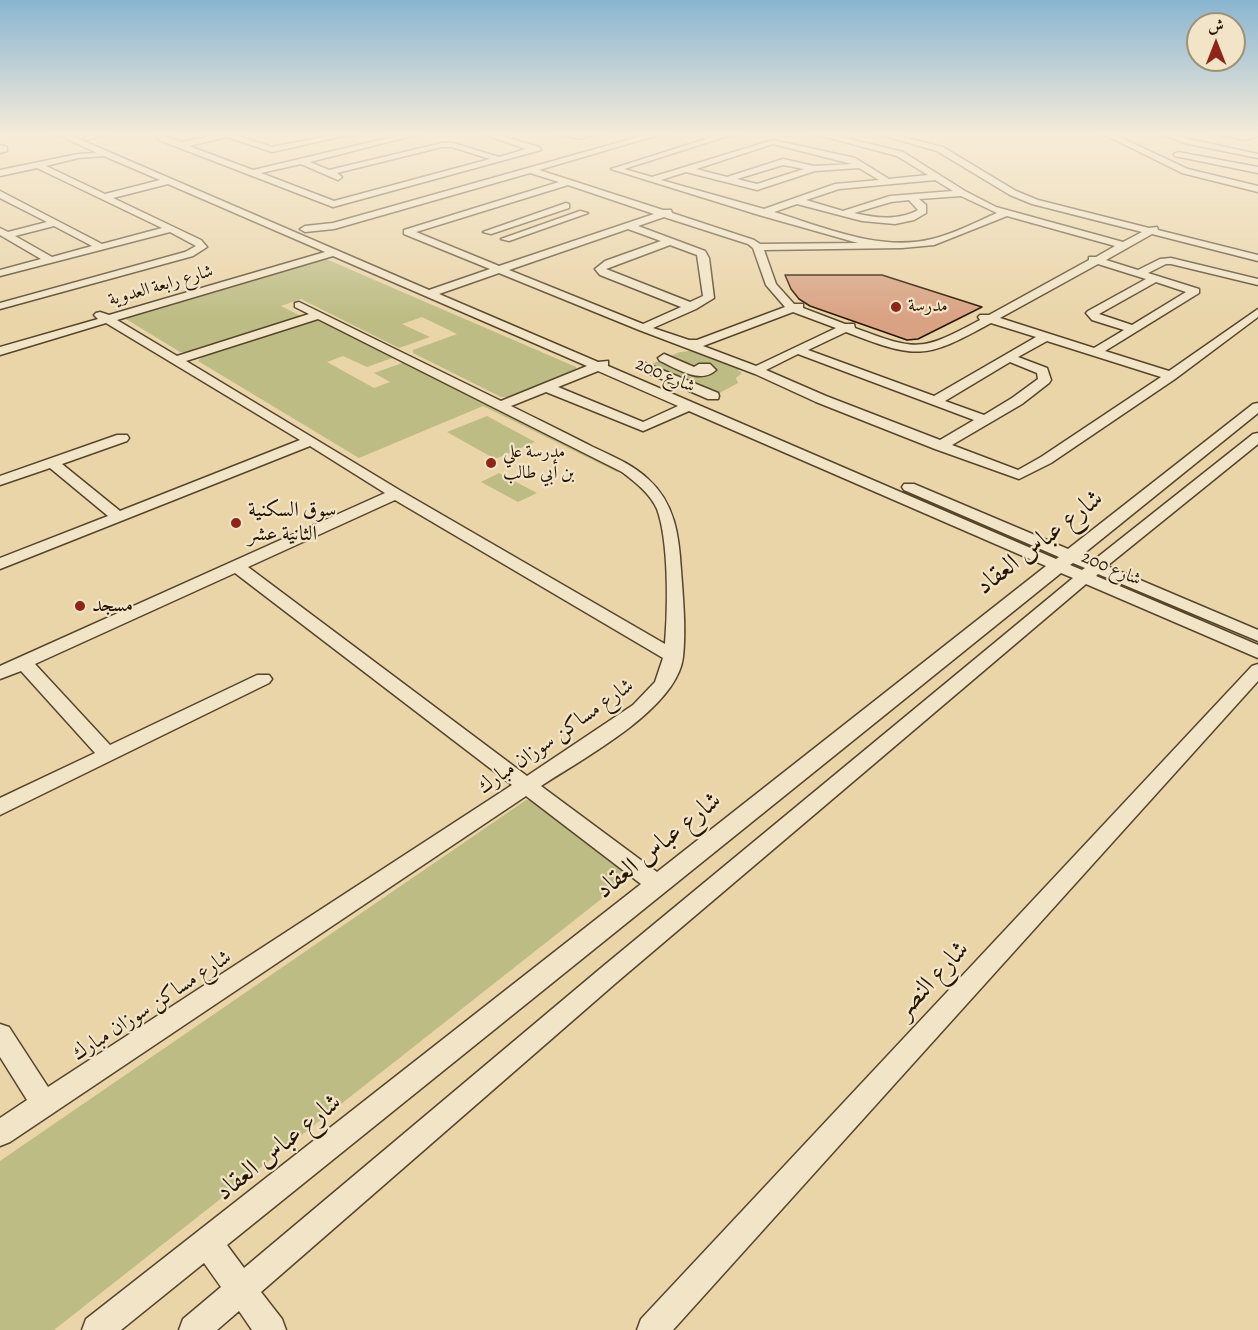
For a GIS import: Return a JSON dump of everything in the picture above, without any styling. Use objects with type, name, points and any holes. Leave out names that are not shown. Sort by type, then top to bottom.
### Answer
[{"type":"street","points":[[2,195],[101,247]]},
{"type":"street","points":[[2,304],[189,254],[202,247],[198,242],[100,195]]},
{"type":"street","points":[[104,197],[112,195]]},
{"type":"street","name":"شارع 200","points":[[200,195],[326,246],[444,288],[612,361],[640,369],[1090,572],[1258,652]]},
{"type":"street","name":"شارع 200","points":[[220,195],[301,227],[326,246],[428,294],[689,406],[1063,560]]},
{"type":"street","points":[[301,227],[344,211],[310,195]]},
{"type":"street","points":[[333,204],[366,195]]},
{"type":"street","points":[[301,227],[334,226],[445,195]]},
{"type":"street","name":"شارع رابعة العدوية","points":[[0,345],[303,259],[326,246],[327,230],[447,195]]},
{"type":"street","points":[[524,195],[407,232],[1012,474],[1022,475],[1171,376],[1258,312]]},
{"type":"street","points":[[506,239],[583,213],[537,195]]},
{"type":"street","points":[[616,195],[763,247],[919,244],[945,239],[1006,213]]},
{"type":"street","points":[[636,195],[669,212]]},
{"type":"street","points":[[701,195],[877,245]]},
{"type":"street","points":[[762,213],[814,195]]},
{"type":"street","points":[[846,213],[880,200],[935,195]]},
{"type":"street","points":[[967,195],[1006,213],[1122,245]]},
{"type":"street","points":[[1018,195],[1035,202],[1258,258]]},
{"type":"street","points":[[798,201],[881,221],[913,217],[921,213],[923,209],[910,197]]},
{"type":"street","points":[[547,254],[488,232],[566,206]]},
{"type":"street","points":[[242,213],[257,209]]},
{"type":"street","points":[[428,294],[669,212]]},
{"type":"street","points":[[3,233],[56,223]]},
{"type":"street","points":[[630,226],[696,250],[704,258],[709,298],[643,328]]},
{"type":"street","points":[[0,273],[171,229]]},
{"type":"street","points":[[763,247],[771,285],[796,307],[896,348],[919,350],[946,343],[984,317],[1122,245],[1147,229]]},
{"type":"street","points":[[813,245],[819,238],[820,230]]},
{"type":"street","points":[[3,233],[50,260]]},
{"type":"street","points":[[671,241],[609,263],[600,269],[604,273],[692,307]]},
{"type":"street","points":[[1233,275],[1258,258]]},
{"type":"street","points":[[1094,260],[1195,291],[1096,352]]},
{"type":"street","points":[[1139,273],[1164,261],[1171,261],[1258,282]]},
{"type":"street","points":[[1135,329],[1096,318],[1092,313],[1155,278]]},
{"type":"street","name":"شارع مساكن سوزان مبارك","points":[[0,1133],[638,711],[662,684],[674,657],[670,527],[659,500],[645,484],[627,470],[299,304]]},
{"type":"street","points":[[640,369],[692,345],[796,307]]},
{"type":"street","points":[[176,360],[319,315]]},
{"type":"street","points":[[104,317],[396,494],[674,657]]},
{"type":"street","name":"شارع رابعة العدوية","points":[[0,351],[104,317]]},
{"type":"street","points":[[984,317],[1171,376]]},
{"type":"street","points":[[759,372],[761,367],[846,327]]},
{"type":"street","points":[[935,401],[1046,336]]},
{"type":"street","points":[[798,350],[985,420]]},
{"type":"street","points":[[685,384],[722,357]]},
{"type":"street","points":[[664,358],[700,371]]},
{"type":"street","points":[[940,446],[985,420],[1045,380],[1043,371],[1010,358]]},
{"type":"street","points":[[500,406],[612,361]]},
{"type":"street","points":[[640,369],[713,396]]},
{"type":"street","points":[[546,387],[643,427],[689,406]]},
{"type":"street","name":"شارع عباس العقاد","points":[[97,1330],[1258,407]]},
{"type":"street","points":[[194,1330],[609,975],[1090,572],[1258,437]]},
{"type":"street","points":[[0,481],[122,438]]},
{"type":"street","points":[[0,564],[311,441]]},
{"type":"street","points":[[52,463],[118,517]]},
{"type":"street","points":[[0,674],[396,494]]},
{"type":"street","points":[[237,567],[657,884]]},
{"type":"street","name":"شارع 200","points":[[1090,572],[1258,636]]},
{"type":"street","points":[[1012,602],[1040,614]]},
{"type":"street","points":[[24,663],[106,754]]},
{"type":"street","name":"شارع النصر","points":[[652,1330],[1258,670]]},
{"type":"street","points":[[0,807],[263,679]]},
{"type":"street","points":[[0,1035],[44,1104]]},
{"type":"street","points":[[207,1242],[271,1330]]},
{"type":"shaded area","points":[[326,259],[576,367],[576,370],[511,397],[501,397],[413,353],[413,350],[457,334],[422,317],[402,324],[430,337],[399,348],[301,299],[281,306],[299,315],[308,315],[191,352],[180,352],[126,319]]},
{"type":"shaded area","points":[[313,321],[325,321],[395,357],[367,367],[343,356],[327,362],[374,388],[390,382],[374,373],[405,362],[624,469],[617,472],[483,406],[359,458],[198,361],[202,357]]},
{"type":"shaded area","points":[[701,350],[742,367],[738,370],[742,373],[736,378],[738,383],[712,397],[642,368],[680,352]]},
{"type":"shaded area","points":[[487,416],[535,442],[495,459],[447,432]]},
{"type":"shaded area","points":[[499,473],[537,493],[518,502],[481,482]]},
{"type":"shaded area","points":[[526,800],[537,801],[627,870],[628,878],[54,1330],[0,1330],[0,1161]]},
{"type":"building","name":"مدرسة","points":[[785,275],[882,275],[982,307],[918,339],[907,340],[810,306],[799,299],[791,289]]},
{"type":"place","name":"مدرسة","points":[[896,307]]},
{"type":"place","name":"مدرسة علي بن أبي طالب","points":[[491,463]]},
{"type":"place","name":"سوق السكنية الثانية عشر","points":[[236,523]]},
{"type":"place","name":"مسجد","points":[[80,606]]}]
